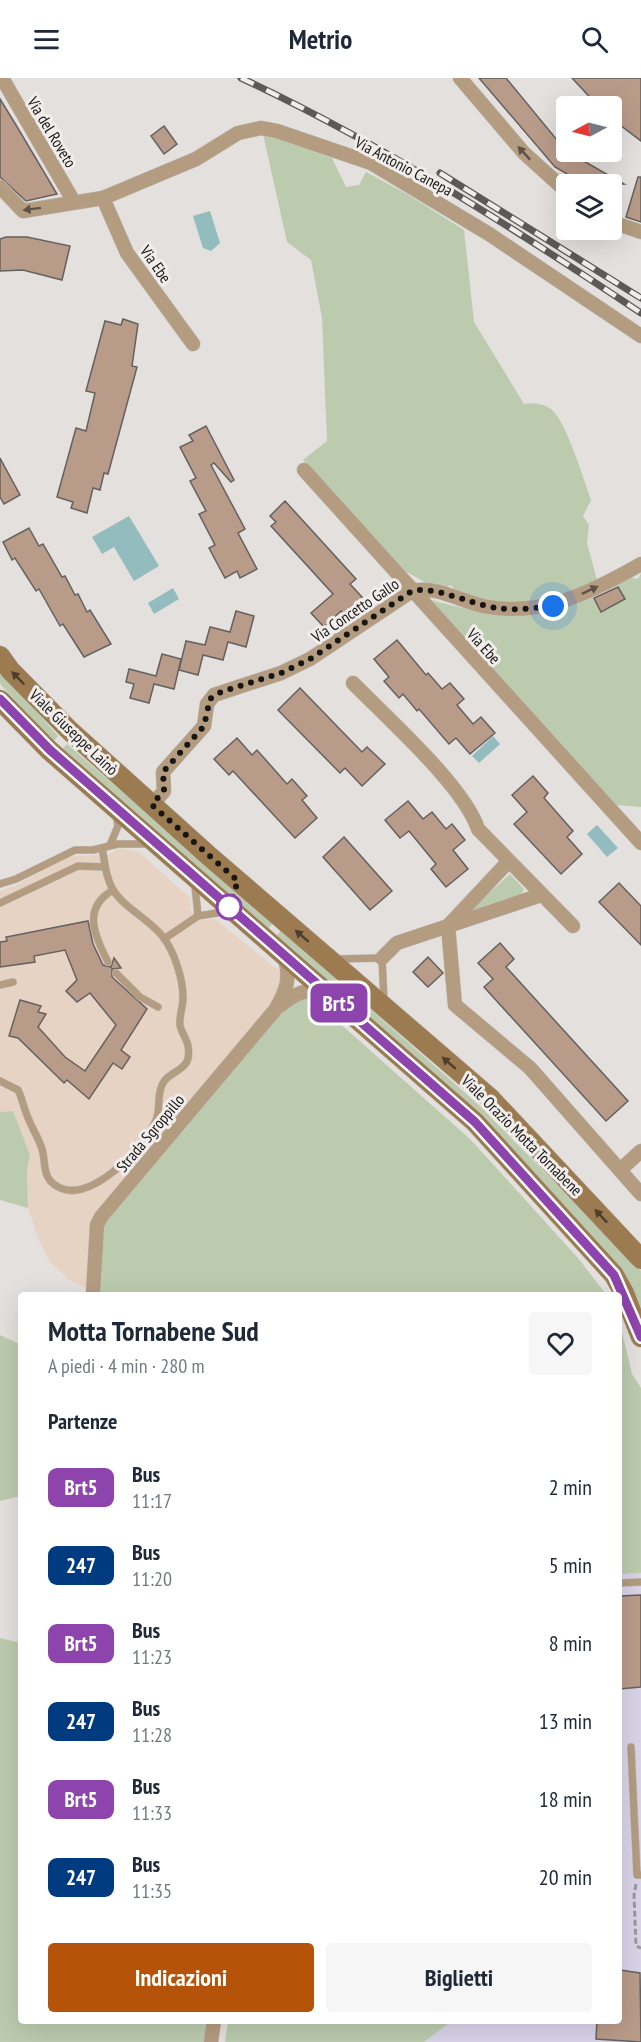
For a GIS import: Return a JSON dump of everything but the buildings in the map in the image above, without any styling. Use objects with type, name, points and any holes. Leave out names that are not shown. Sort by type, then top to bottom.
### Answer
[{"type":"main road","name":"Viale Giuseppe Lainò","points":[[0,656],[10,670],[69,730],[152,805]]},
{"type":"main road","name":"Viale Giuseppe Lainò","points":[[0,699],[50,750],[115,808]]},
{"type":"main road","name":"Viale Orazio Motta Tornabene","points":[[152,805],[490,1098],[641,1259]]},
{"type":"main road","name":"Viale Orazio Motta Tornabene","points":[[115,808],[475,1122],[585,1241],[614,1275],[621,1292]]},
{"type":"main road","name":"Viale Orazio Motta Tornabene","points":[[622,1293],[641,1337]]},
{"type":"street","name":"Via del Roveto","points":[[2,78],[75,202]]},
{"type":"street","points":[[460,78],[524,153],[556,182]]},
{"type":"street","name":"Via Antonio Canepa","points":[[0,187],[24,211],[103,198],[196,159],[238,133],[261,128],[277,131],[370,163],[489,234],[641,336]]},
{"type":"street","name":"Via Ebe","points":[[103,198],[128,253],[193,344]]},
{"type":"street","points":[[622,225],[641,232]]},
{"type":"street","name":"Via Ebe","points":[[304,470],[641,843]]},
{"type":"street","name":"Via Concetto Gallo","points":[[152,805],[164,790],[163,772],[204,726],[207,704],[214,695],[281,673],[310,659],[412,591],[423,588],[466,602],[501,609],[542,607],[566,601],[641,564]]},
{"type":"street","points":[[353,683],[424,755],[473,813],[478,829],[573,926]]},
{"type":"street","points":[[508,862],[448,926],[455,1005],[530,1068],[641,1194]]},
{"type":"street","points":[[382,958],[397,943],[541,895]]},
{"type":"street","points":[[275,1010],[288,984],[288,970],[284,955]]},
{"type":"street","points":[[275,1010],[293,996],[308,990],[335,999]]},
{"type":"street","name":"Strada Sgroppillo","points":[[93,1292],[97,1225],[101,1217],[275,1010]]},
{"type":"street","points":[[620,1170],[641,1151]]},
{"type":"street","points":[[212,2042],[214,2024]]},
{"type":"lane","points":[[0,1081],[18,1090],[43,1151],[48,1180],[58,1188],[73,1190],[87,1187],[103,1179],[119,1167],[149,1135],[158,1116],[160,1092],[164,1081],[182,1070],[188,1060],[189,1047],[180,1026],[183,998],[181,978],[164,939],[113,890],[105,867],[106,847],[118,826],[115,808]]},
{"type":"lane","points":[[0,884],[16,879],[75,850],[137,843],[157,845]]},
{"type":"lane","points":[[0,903],[78,866],[105,867]]},
{"type":"lane","points":[[193,876],[198,916]]},
{"type":"lane","points":[[108,962],[102,950],[92,915],[95,904],[113,890]]},
{"type":"lane","points":[[164,939],[198,916],[233,911]]},
{"type":"lane","points":[[328,959],[382,958],[384,1007]]},
{"type":"lane","points":[[117,973],[140,997],[158,1007]]},
{"type":"lane","points":[[0,986],[13,982]]},
{"type":"lane","points":[[622,1583],[641,1582]]},
{"type":"lane","points":[[631,1747],[639,1875]]},
{"type":"path","points":[[639,1875],[634,1895],[636,1946],[641,1948]]},
{"type":"shaded area","points":[[120,848],[139,852],[191,899],[190,909],[202,920],[215,919],[283,974],[276,1002],[93,1218],[86,1288],[68,1279],[50,1262],[39,1240],[28,1208],[27,1170],[30,1155],[13,1111],[0,1112],[0,891],[15,886],[59,861],[73,856],[109,854]]},
{"type":"shaded area","points":[[641,1573],[641,2042],[424,2042],[448,2024],[622,2024],[622,1574]]},
{"type":"green space","points":[[263,134],[278,137],[332,158],[346,187],[359,185],[366,172],[407,194],[464,230],[474,322],[524,404],[540,404],[554,412],[575,453],[591,500],[583,516],[589,525],[587,543],[597,580],[564,597],[513,604],[465,597],[450,585],[441,591],[405,571],[303,460],[327,441],[322,318],[311,260],[287,242]]},
{"type":"green space","points":[[641,573],[641,807],[616,805],[429,599],[471,610],[512,614],[552,610],[594,597],[602,612],[625,599],[617,584],[628,577],[638,579]]},
{"type":"green space","points":[[0,670],[58,736],[53,742],[0,684]]},
{"type":"green space","points":[[67,744],[273,923],[268,929],[60,751]]},
{"type":"green space","points":[[510,874],[524,889],[522,894],[468,912]]},
{"type":"green space","points":[[281,930],[480,1106],[641,1271],[641,1308],[622,1272],[276,937]]},
{"type":"green space","points":[[310,997],[471,1140],[578,1258],[604,1292],[101,1292],[102,1227],[105,1219],[279,1013],[290,1004]]},
{"type":"green space","points":[[13,1111],[30,1155],[27,1170],[28,1208],[0,1200],[0,1112]]},
{"type":"green space","points":[[622,1332],[632,1374],[641,1388],[641,1573],[622,1574]]},
{"type":"green space","points":[[0,1335],[18,1344],[18,1497],[0,1501]]},
{"type":"green space","points":[[0,1638],[18,1642],[18,2024],[206,2024],[205,2042],[0,2042]]},
{"type":"green space","points":[[227,2024],[448,2024],[424,2042],[225,2042]]},
{"type":"water","points":[[210,211],[220,243],[211,251],[203,248],[193,216]]},
{"type":"water","points":[[129,516],[159,566],[134,581],[114,547],[102,554],[92,537]]},
{"type":"water","points":[[173,588],[179,599],[154,614],[148,603]]},
{"type":"water","points":[[493,736],[500,744],[479,763],[472,756]]},
{"type":"water","points":[[597,825],[618,848],[607,857],[587,834]]},
{"type":"railway","points":[[241,78],[345,130],[446,188],[641,313]]},
{"type":"railway","points":[[440,173],[641,298]]},
{"type":"bus line","name":"Brt5","points":[[0,699],[50,750],[475,1122],[614,1275],[624,1293],[641,1337]]},
{"type":"route","points":[[229,907],[238,881],[152,805],[164,790],[163,772],[204,726],[207,704],[214,695],[281,673],[310,659],[336,644],[412,591],[423,588],[466,602],[501,609],[553,606]]}]
